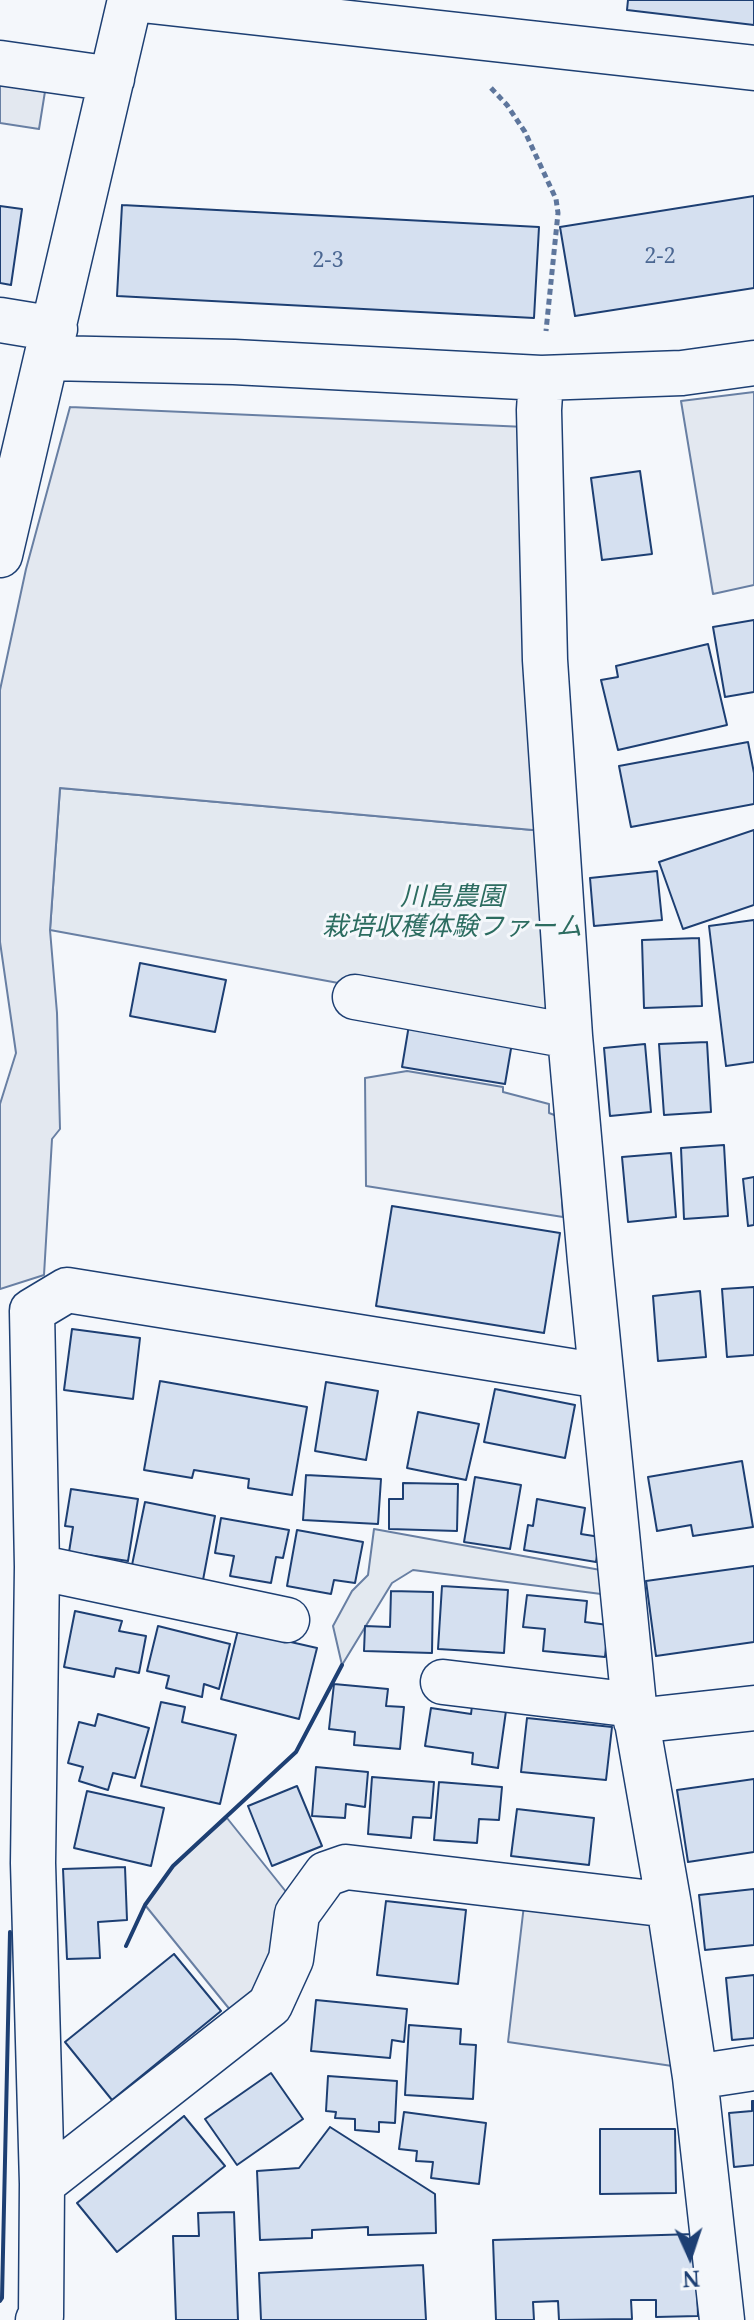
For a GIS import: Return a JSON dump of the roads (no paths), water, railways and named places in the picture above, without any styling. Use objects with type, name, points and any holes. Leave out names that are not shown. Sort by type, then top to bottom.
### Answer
[{"type":"street","points":[[0,555],[130,0]]},
{"type":"street","points":[[142,0],[754,68]]},
{"type":"street","points":[[0,63],[112,79]]},
{"type":"street","points":[[0,320],[51,344],[234,362],[541,378],[682,373],[754,363]]},
{"type":"street","points":[[541,378],[539,410],[545,660],[570,1036],[601,1376],[635,1713],[695,2077],[722,2320]]},
{"type":"street","points":[[355,997],[570,1036]]},
{"type":"street","points":[[38,2320],[41,2316],[42,2184],[33,1863],[37,1567],[32,1311],[67,1290],[601,1376]]},
{"type":"street","points":[[37,1567],[287,1620]]},
{"type":"street","points":[[443,1682],[635,1713],[754,1708]]},
{"type":"street","points":[[42,2184],[270,2005],[291,1959],[297,1914],[326,1874],[346,1867],[669,1905]]},
{"type":"street","points":[[695,2077],[754,2068]]},
{"type":"park label","name":"川島農園 栽培収穫体験ファーム","points":[[452,913]]}]
